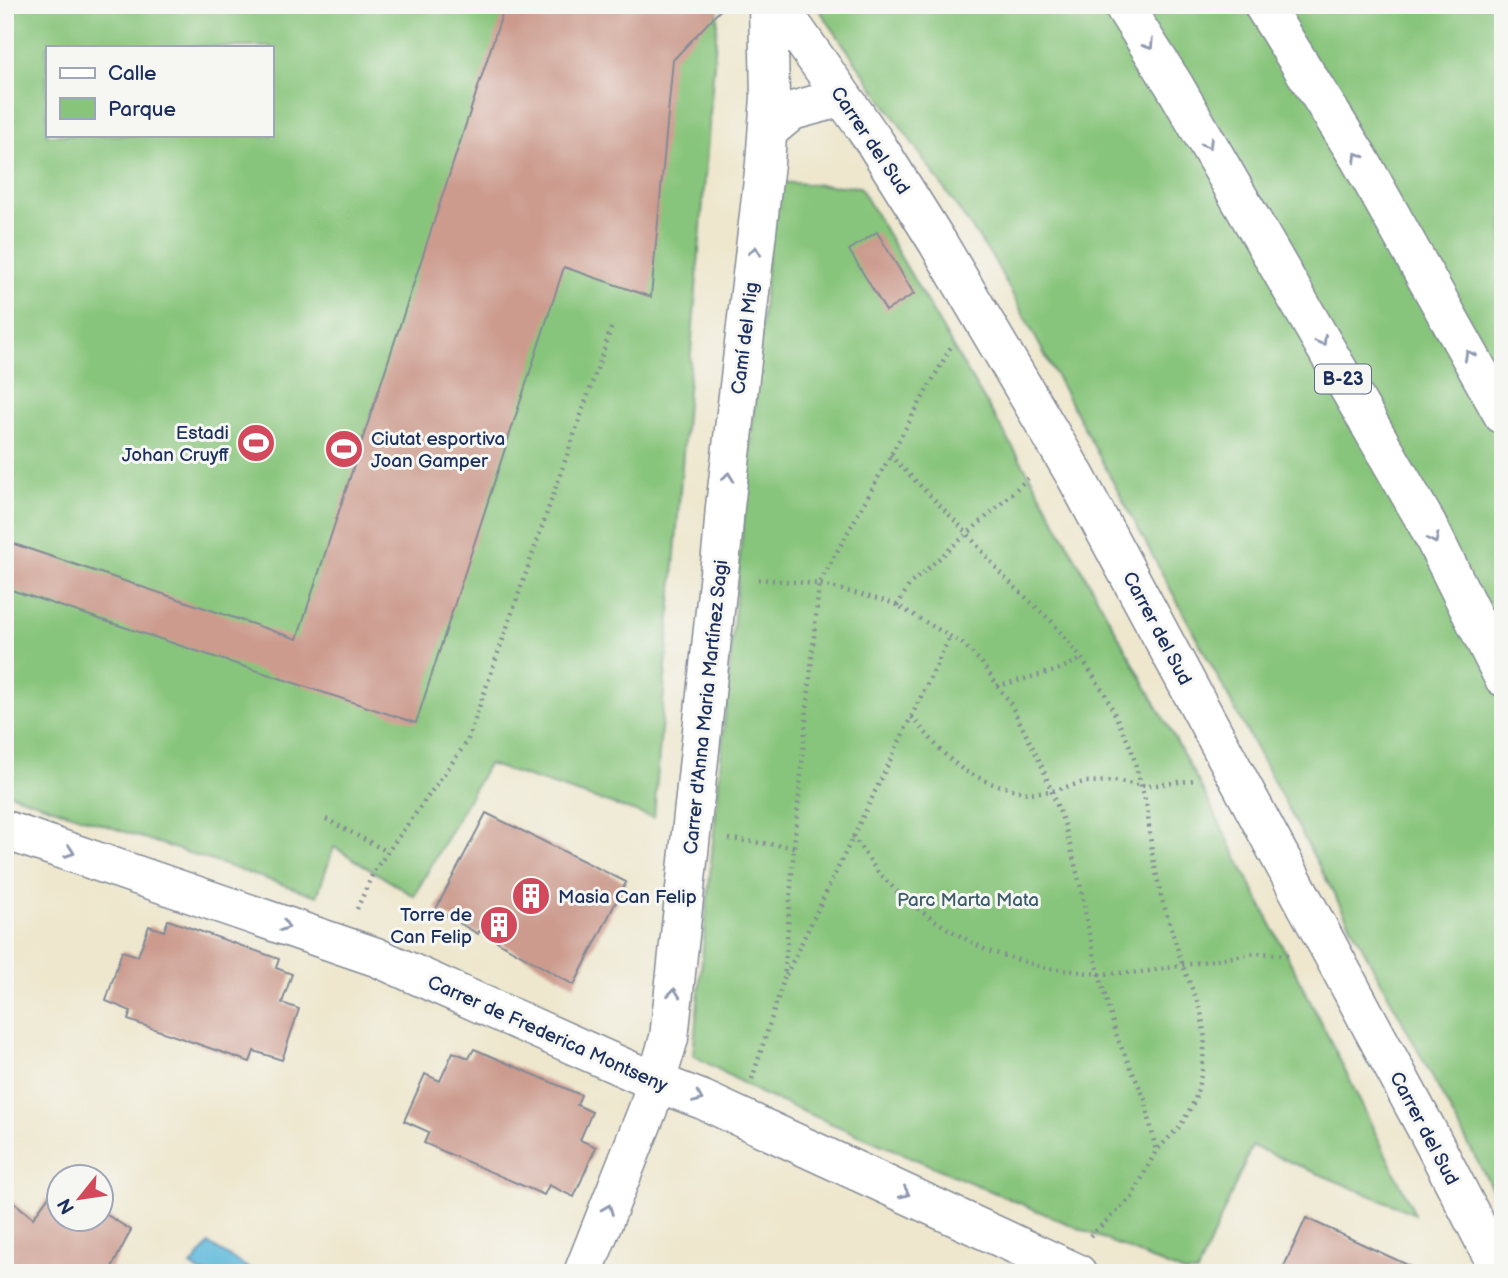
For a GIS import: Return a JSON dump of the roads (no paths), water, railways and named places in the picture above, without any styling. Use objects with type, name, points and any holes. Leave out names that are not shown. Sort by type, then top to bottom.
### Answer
[{"type":"main road","name":"Camí del Mig","points":[[720,560],[768,131],[768,5]]},
{"type":"main road","name":"Carrer del Sud","points":[[778,5],[876,144],[938,243],[1083,489],[1501,1273]]},
{"type":"main road","name":"B-23","points":[[1123,5],[1181,97],[1427,524],[1503,677]]},
{"type":"main road","points":[[1264,5],[1359,158],[1503,415]]},
{"type":"main road","points":[[768,131],[792,111],[843,97]]},
{"type":"main road","name":"Carrer d'Anna Maria Martínez Sagi","points":[[583,1273],[648,1109],[669,1038],[720,560]]},
{"type":"main road","name":"Carrer de Frederica Montseny","points":[[5,830],[376,957],[656,1082],[703,1100],[1074,1271]]},
{"type":"water","points":[[209,1244],[253,1271],[252,1273],[201,1273],[191,1266]]},
{"type":"place","name":"Estadi Johan Cruyff","points":[[256,443]]},
{"type":"place","name":"Ciutat esportiva Joan Gamper","points":[[344,449]]},
{"type":"place","name":"Masia Can Felip","points":[[531,896]]},
{"type":"place","name":"Torre de Can Felip","points":[[499,925]]},
{"type":"park label","name":"Parc Marta Mata","points":[[968,899]]}]
